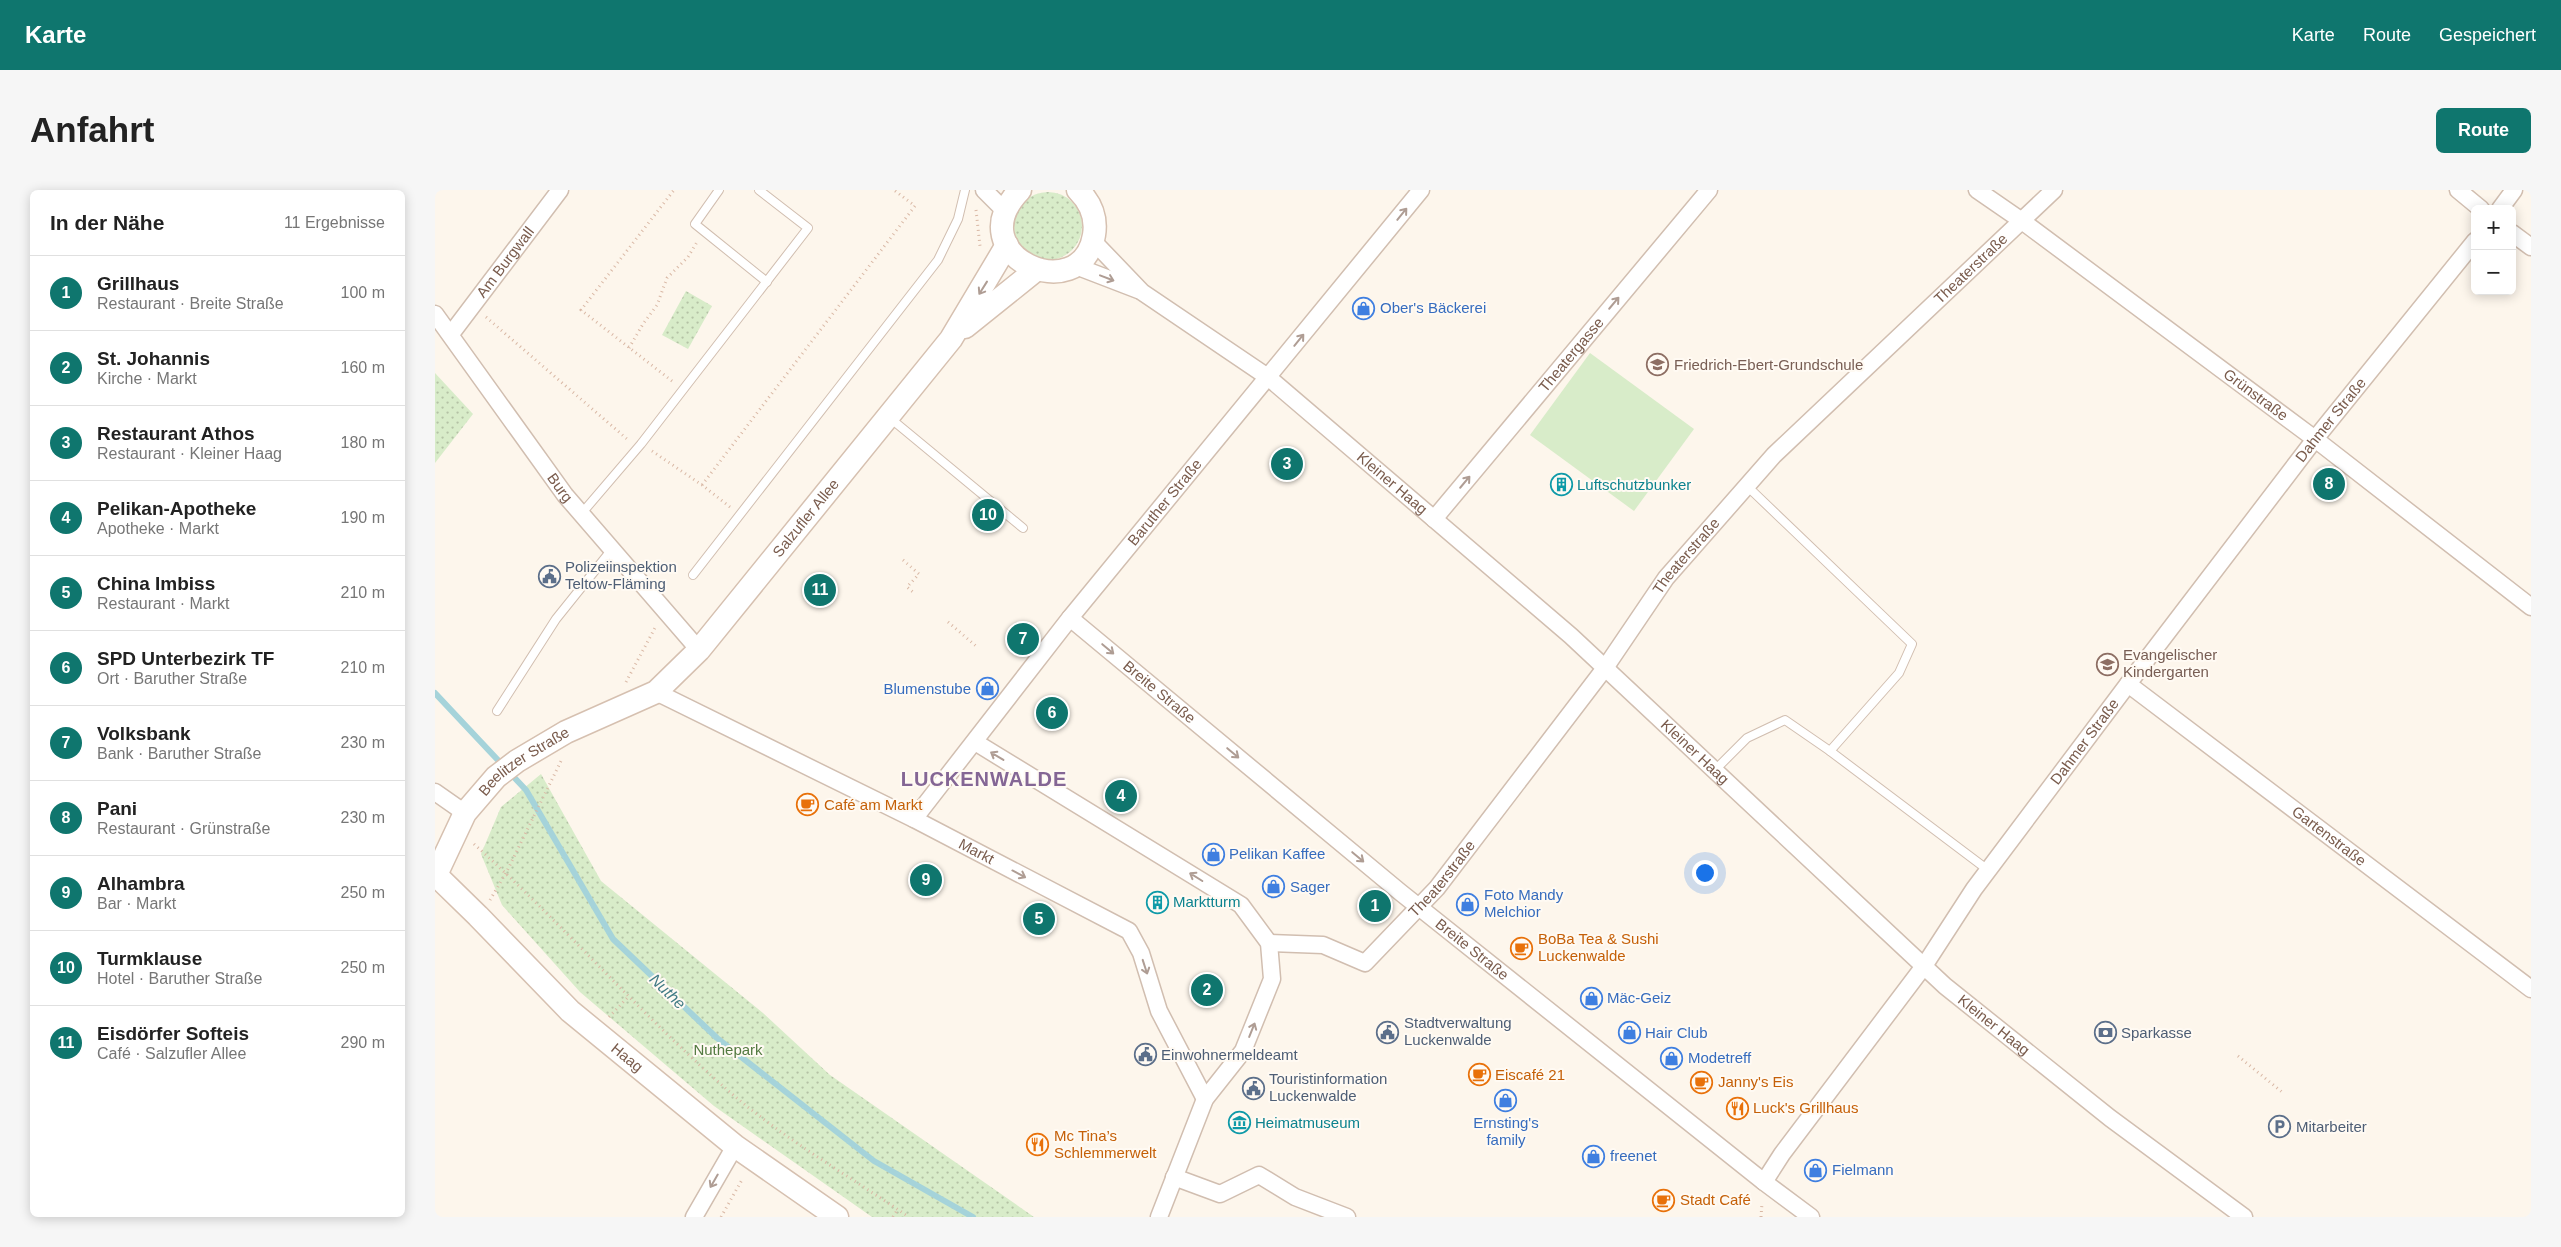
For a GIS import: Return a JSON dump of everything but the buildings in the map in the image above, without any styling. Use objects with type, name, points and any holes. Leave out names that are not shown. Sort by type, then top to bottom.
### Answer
[{"type":"main road","points":[[1020,190],[1011,199],[1005,211],[1004,234],[1007,245],[1014,256],[1035,270],[1061,270],[1073,265],[1081,259],[1093,241],[1095,226],[1093,212],[1085,193]]},
{"type":"main road","name":"Salzufler Allee","points":[[656,692],[699,650],[951,339],[1007,245]]},
{"type":"main road","name":"Salzufler Allee","points":[[951,339],[1035,270]]},
{"type":"main road","name":"Beelitzer Straße","points":[[435,875],[465,813],[496,777],[517,761],[566,732],[656,692]]},
{"type":"main road","name":"Haag","points":[[435,875],[570,1011],[735,1146],[837,1217]]},
{"type":"street","name":"Am Burgwall","points":[[451,334],[560,190]]},
{"type":"street","points":[[984,190],[1005,211]]},
{"type":"street","name":"Baruther Straße","points":[[914,819],[1070,618],[1269,378],[1421,190]]},
{"type":"street","name":"Theatergasse","points":[[1434,519],[1709,190]]},
{"type":"street","name":"Grünstraße","points":[[1977,190],[2022,220],[2315,439],[2531,607]]},
{"type":"street","name":"Theaterstraße","points":[[1269,944],[1323,946],[1365,963],[1420,908],[1605,668],[1666,578],[1774,455],[2054,190]]},
{"type":"street","points":[[2458,190],[2476,205]]},
{"type":"street","points":[[2503,205],[2514,190]]},
{"type":"street","points":[[2516,236],[2531,247]]},
{"type":"street","name":"Kleiner Haag","points":[[1093,241],[1142,292],[1269,378],[1571,636],[1945,986],[2082,1095],[2244,1217]]},
{"type":"street","name":"Dahmer Straße","points":[[1763,1182],[1924,966],[1989,870],[2128,684],[2315,439],[2471,246]]},
{"type":"street","name":"Kleiner Haag","points":[[1073,265],[1142,292]]},
{"type":"street","name":"Burg","points":[[435,314],[565,495],[613,548],[699,650]]},
{"type":"street","name":"Breite Straße","points":[[1070,618],[1420,908],[1763,1182],[1811,1217]]},
{"type":"street","name":"Gartenstraße","points":[[2128,684],[2531,989]]},
{"type":"street","name":"Markt","points":[[656,692],[914,819],[1129,931],[1141,953],[1159,1011],[1205,1099]]},
{"type":"street","points":[[975,742],[1241,905],[1269,944],[1272,979],[1243,1051],[1205,1099],[1159,1217]]},
{"type":"street","points":[[435,792],[465,813]]},
{"type":"street","points":[[694,1217],[735,1146]]},
{"type":"street","points":[[1175,1177],[1220,1194],[1259,1175],[1295,1197],[1347,1217]]},
{"type":"lane","points":[[719,190],[695,224],[767,282]]},
{"type":"lane","points":[[582,513],[639,446],[808,228],[759,190]]},
{"type":"lane","points":[[693,575],[938,260],[958,219],[965,190]]},
{"type":"lane","points":[[889,416],[1023,528]]},
{"type":"lane","points":[[1747,486],[1912,644],[1899,673],[1830,751]]},
{"type":"lane","points":[[497,711],[556,619],[613,548]]},
{"type":"lane","points":[[1715,770],[1747,738],[1785,720],[1830,751],[1989,870]]},
{"type":"path","points":[[674,190],[581,310],[683,389]]},
{"type":"path","points":[[702,485],[915,206],[894,190]]},
{"type":"path","points":[[976,206],[981,249]]},
{"type":"path","points":[[629,348],[657,305],[667,278],[689,257],[699,237],[705,232]]},
{"type":"path","points":[[472,304],[639,446],[702,485],[739,514]]},
{"type":"path","points":[[903,560],[919,574],[907,587],[913,592]]},
{"type":"path","points":[[622,690],[657,623],[668,613]]},
{"type":"path","points":[[948,622],[976,646]]},
{"type":"path","points":[[487,905],[506,873],[563,757]]},
{"type":"path","points":[[473,843],[506,873],[687,1053],[739,1100],[789,1137],[909,1217]]},
{"type":"path","points":[[595,1032],[629,996]]},
{"type":"path","points":[[2238,1056],[2282,1092]]},
{"type":"path","points":[[721,1217],[753,1158]]},
{"type":"path","points":[[893,1217],[897,1209]]},
{"type":"green space","points":[[1055,192],[1067,198],[1076,207],[1082,219],[1080,239],[1072,250],[1055,260],[1041,260],[1024,250],[1016,239],[1014,219],[1024,202],[1035,194]]},
{"type":"green space","points":[[686,291],[712,306],[688,349],[662,335]]},
{"type":"green space","points":[[1590,353],[1694,429],[1634,511],[1530,435]]},
{"type":"green space","points":[[435,373],[473,414],[435,463]]},
{"type":"green space","name":"Nuthepark","points":[[541,774],[601,881],[763,1013],[830,1075],[1034,1217],[872,1217],[714,1106],[580,992],[502,905],[481,854],[501,807]]},
{"type":"waterway","name":"Nuthe","points":[[435,693],[526,790],[613,939],[717,1038],[874,1161],[973,1217]]},
{"type":"place","name":"Ober's Bäckerei","points":[[1364,308]]},
{"type":"place","name":"Friedrich-Ebert-Grundschule","points":[[1658,365]]},
{"type":"place","name":"Restaurant Athos","points":[[1287,464]]},
{"type":"place","name":"Pani","points":[[2329,484]]},
{"type":"place","name":"Luftschutzbunker","points":[[1561,485]]},
{"type":"place","name":"Turmklause","points":[[988,515]]},
{"type":"place","name":"Polizeiinspektion Teltow-Fläming","points":[[549,576]]},
{"type":"place","name":"Eisdörfer Softeis","points":[[820,590]]},
{"type":"place","name":"Volksbank","points":[[1023,639]]},
{"type":"place","name":"Evangelischer Kindergarten","points":[[2107,664]]},
{"type":"place","name":"Blumenstube","points":[[987,689]]},
{"type":"place","name":"SPD Unterbezirk TF","points":[[1052,713]]},
{"type":"place","name":"Pelikan-Apotheke","points":[[1121,796]]},
{"type":"place","name":"Café am Markt","points":[[808,805]]},
{"type":"place","name":"Pelikan Kaffee","points":[[1213,854]]},
{"type":"place","name":"Alhambra","points":[[926,880]]},
{"type":"place","name":"Sager","points":[[1274,887]]},
{"type":"place","name":"Marktturm","points":[[1157,902]]},
{"type":"place","name":"Foto Mandy Melchior","points":[[1468,904]]},
{"type":"place","name":"Grillhaus","points":[[1375,906]]},
{"type":"place","name":"China Imbiss","points":[[1039,919]]},
{"type":"place","name":"BoBa Tea & Sushi Luckenwalde","points":[[1522,948]]},
{"type":"place","name":"St. Johannis","points":[[1207,990]]},
{"type":"place","name":"Mäc-Geiz","points":[[1591,998]]},
{"type":"place","name":"Stadtverwaltung Luckenwalde","points":[[1388,1032]]},
{"type":"place","name":"Hair Club","points":[[1629,1033]]},
{"type":"place","name":"Sparkasse","points":[[2105,1033]]},
{"type":"place","name":"Einwohnermeldeamt","points":[[1145,1055]]},
{"type":"place","name":"Modetreff","points":[[1672,1058]]},
{"type":"place","name":"Eiscafé 21","points":[[1479,1075]]},
{"type":"place","name":"Janny's Eis","points":[[1702,1082]]},
{"type":"place","name":"Touristinformation Luckenwalde","points":[[1253,1088]]},
{"type":"place","name":"Ernsting's family","points":[[1506,1100]]},
{"type":"place","name":"Luck's Grillhaus","points":[[1737,1108]]},
{"type":"place","name":"Heimatmuseum","points":[[1239,1123]]},
{"type":"place","name":"Mitarbeiter","points":[[2280,1127]]},
{"type":"place","name":"Mc Tina’s Schlemmerwelt","points":[[1038,1145]]},
{"type":"place","name":"freenet","points":[[1594,1156]]},
{"type":"place","name":"Fielmann","points":[[1816,1170]]},
{"type":"place","name":"Stadt Café","points":[[1664,1200]]},
{"type":"district","name":"LUCKENWALDE","points":[[984,779]]}]
